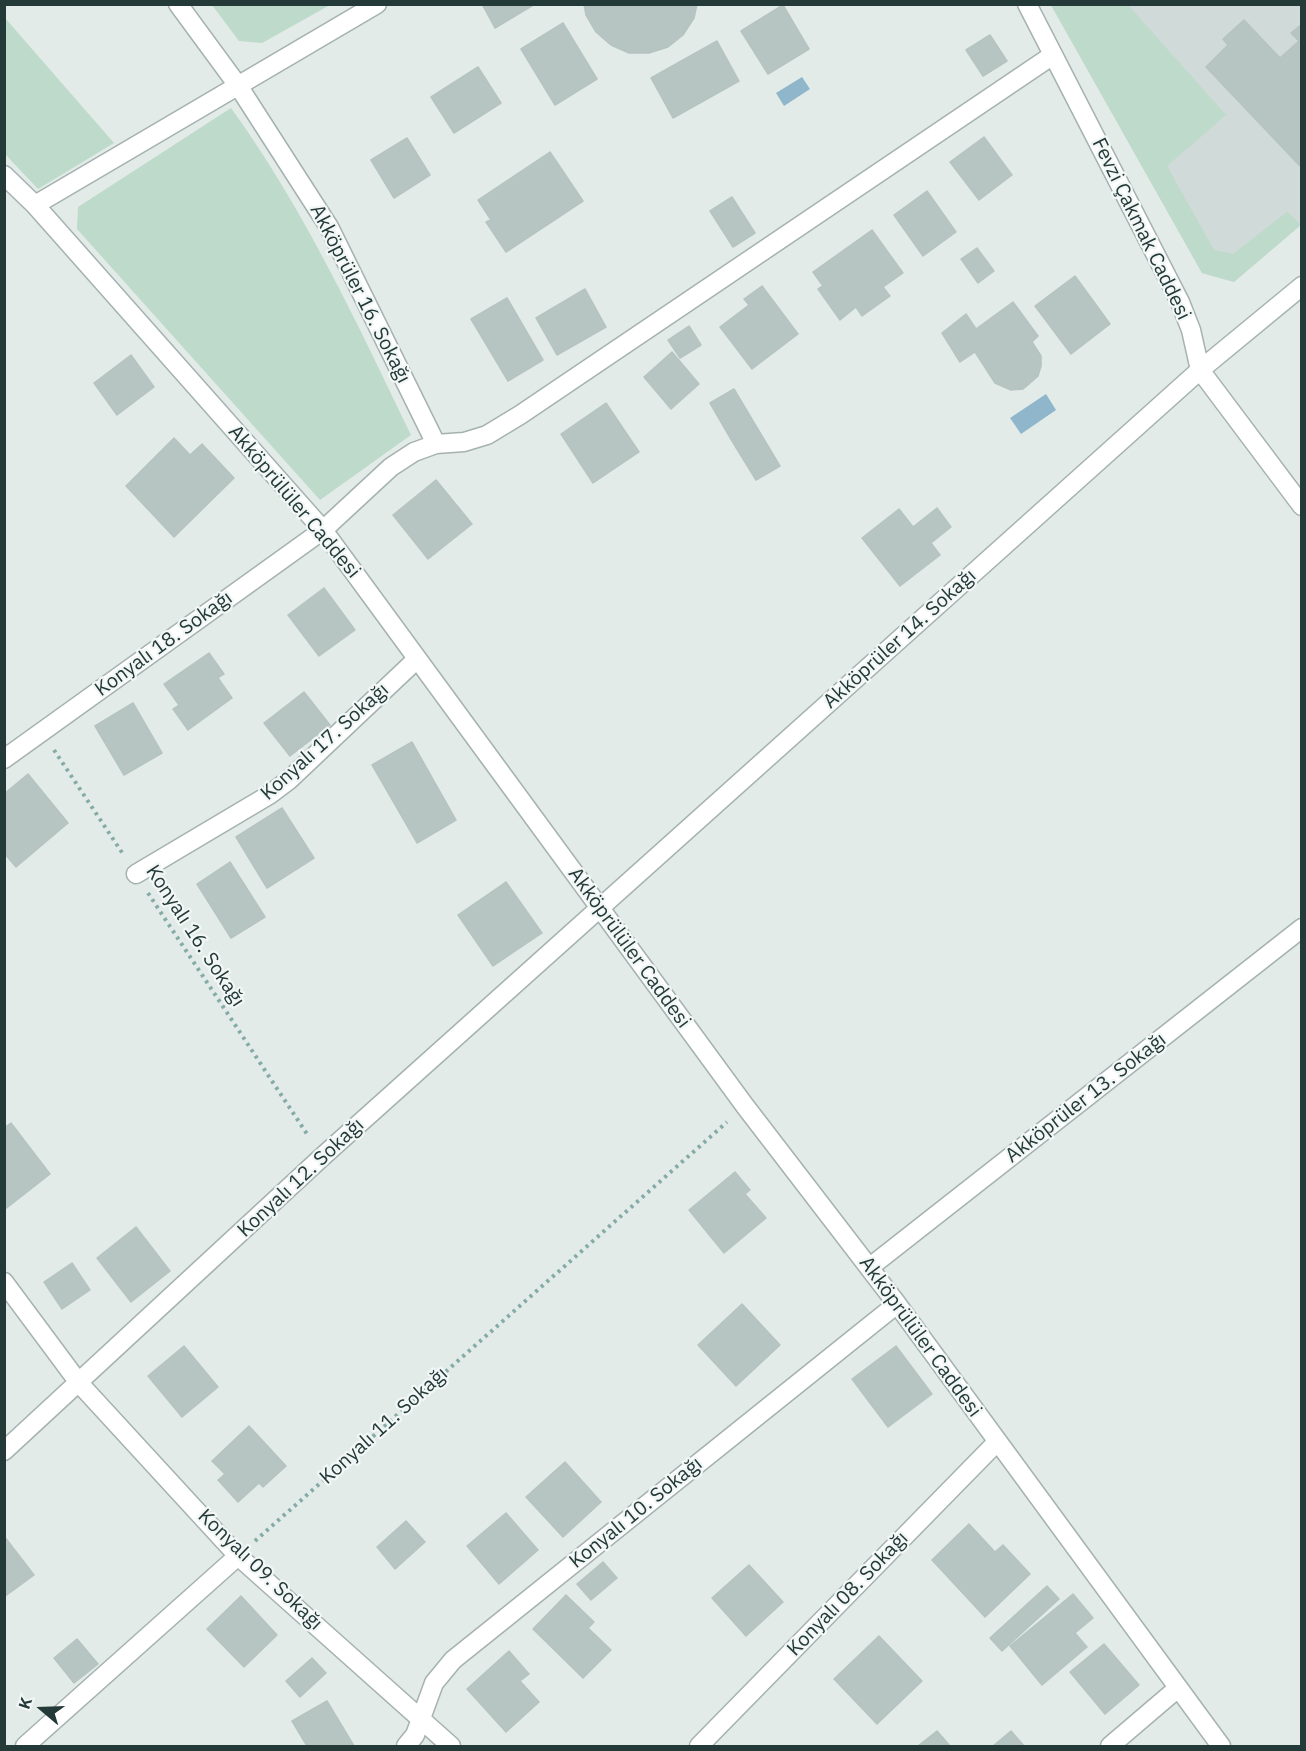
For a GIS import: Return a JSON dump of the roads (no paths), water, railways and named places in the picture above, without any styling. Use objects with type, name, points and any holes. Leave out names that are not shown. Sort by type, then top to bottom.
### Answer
[{"type":"street","name":"Akköprüler 16. Sokağı","points":[[178,4],[239,87],[329,227],[436,444]]},
{"type":"street","points":[[34,205],[239,87],[377,4]]},
{"type":"street","name":"Fevzi Çakmak Caddesi","points":[[1027,4],[1180,302],[1191,330],[1200,370],[1302,506]]},
{"type":"street","name":"Konyalı 18. Sokağı","points":[[4,759],[323,530],[391,467],[414,452],[436,444],[464,442],[487,435],[520,415],[1053,55]]},
{"type":"street","name":"Akköprülüler Caddesi","points":[[4,175],[34,205],[323,530],[745,1106],[870,1267],[1221,1746]]},
{"type":"street","name":"Akköprüler 14. Sokağı","points":[[599,908],[1200,370],[1302,286]]},
{"type":"street","name":"Konyalı 17. Sokağı","points":[[136,874],[276,790],[417,658]]},
{"type":"street","name":"Konyalı 12. Sokağı","points":[[4,1451],[322,1157],[599,908]]},
{"type":"street","name":"Akköprüler 13. Sokağı","points":[[870,1267],[1302,928]]},
{"type":"street","name":"Konyalı 09. Sokağı","points":[[4,1282],[80,1383],[238,1556],[451,1746]]},
{"type":"street","name":"Konyalı 10. Sokağı","points":[[406,1746],[415,1735],[434,1683],[453,1660],[897,1304]]},
{"type":"street","name":"Konyalı 08. Sokağı","points":[[699,1746],[997,1442]]},
{"type":"street","points":[[25,1746],[238,1556]]},
{"type":"street","points":[[1110,1746],[1178,1688]]},
{"type":"water","points":[[802,77],[810,89],[784,106],[776,93]]},
{"type":"water","points":[[1046,394],[1056,410],[1021,434],[1010,418]]}]
